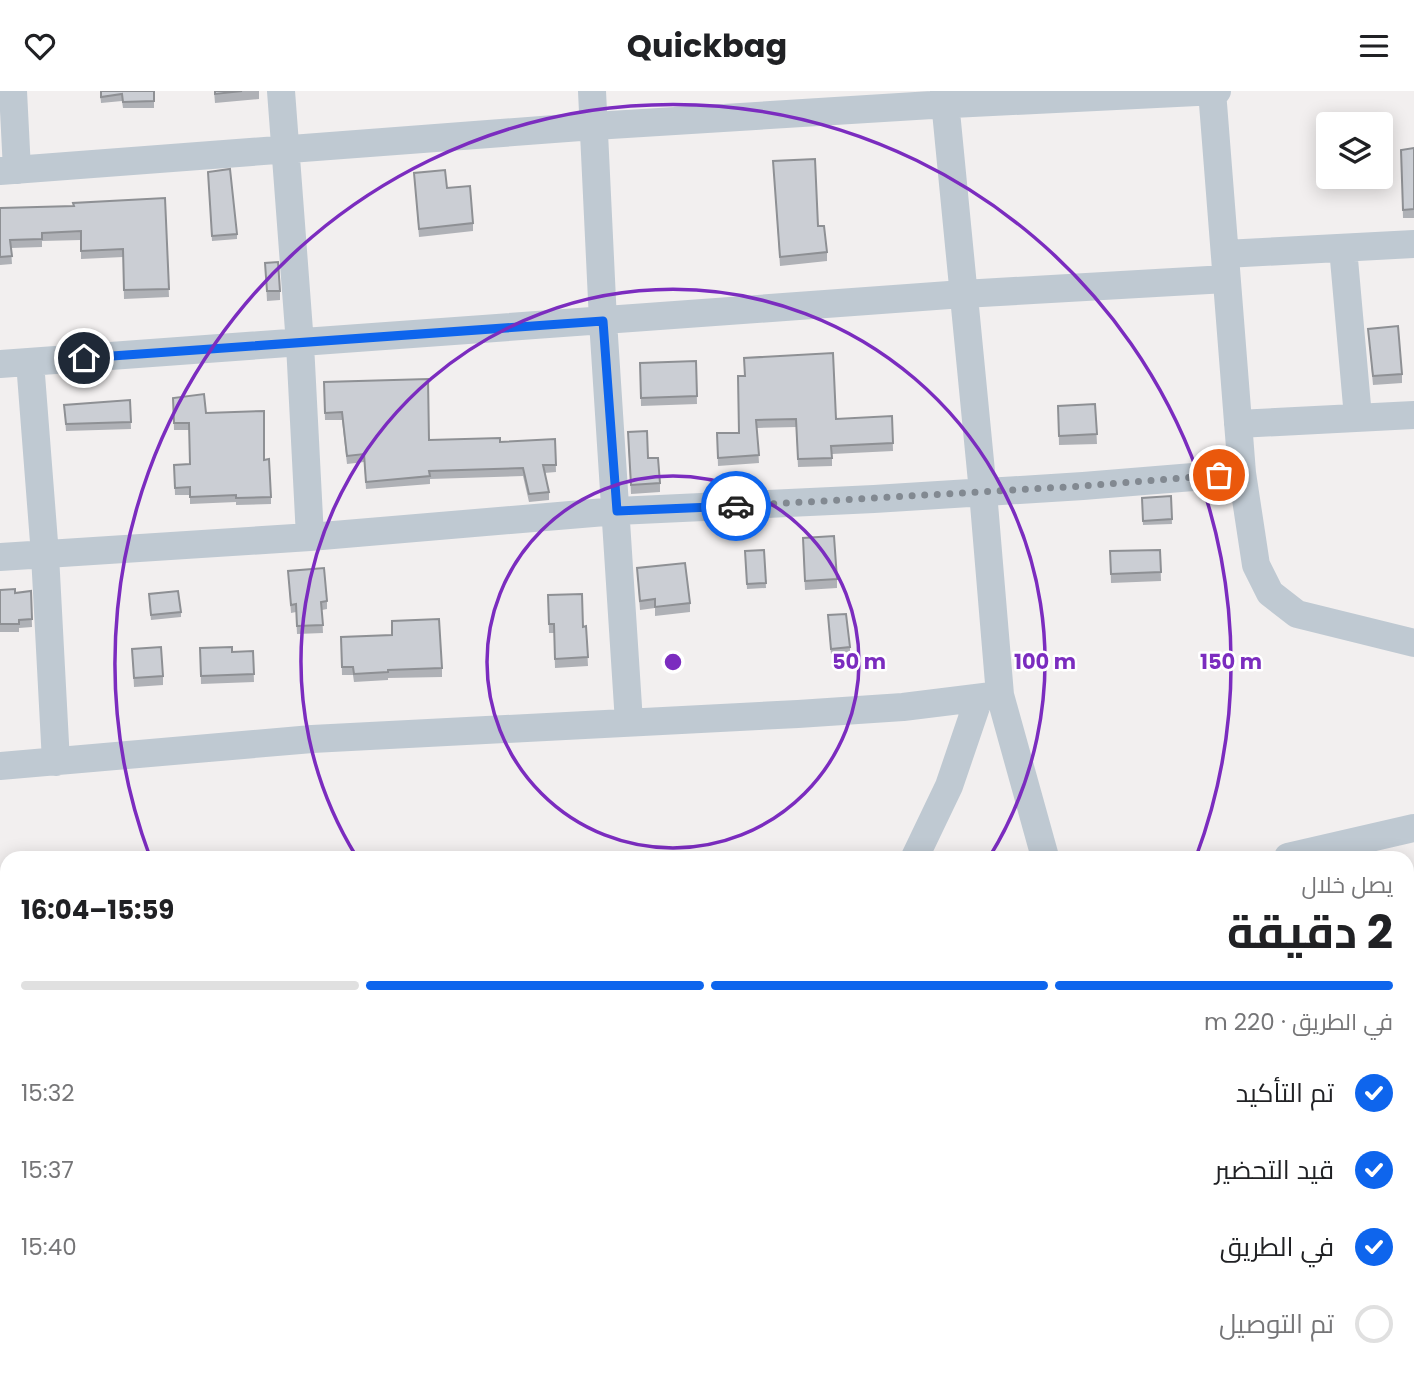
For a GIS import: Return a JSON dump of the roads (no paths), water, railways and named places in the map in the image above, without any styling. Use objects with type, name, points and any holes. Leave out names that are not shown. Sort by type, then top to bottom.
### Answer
[{"type":"street","points":[[13,91],[8,171],[944,98],[1214,91],[1242,473],[1256,565],[1270,593],[1297,614],[1414,643]]},
{"type":"street","points":[[281,91],[300,344],[310,537]]},
{"type":"street","points":[[592,91],[603,321],[629,722]]},
{"type":"street","points":[[944,98],[982,492],[989,697],[1043,851]]},
{"type":"street","points":[[0,364],[963,294],[1226,267],[1343,248],[1414,244]]},
{"type":"street","points":[[1343,248],[1358,417]]},
{"type":"street","points":[[30,362],[45,555],[56,762]]},
{"type":"street","points":[[1238,424],[1414,415]]},
{"type":"street","points":[[0,557],[310,537],[617,511],[874,499],[1242,473]]},
{"type":"street","points":[[0,766],[312,739],[798,715],[989,697]]},
{"type":"street","points":[[918,851],[989,697]]},
{"type":"street","points":[[1314,851],[1414,828]]}]
